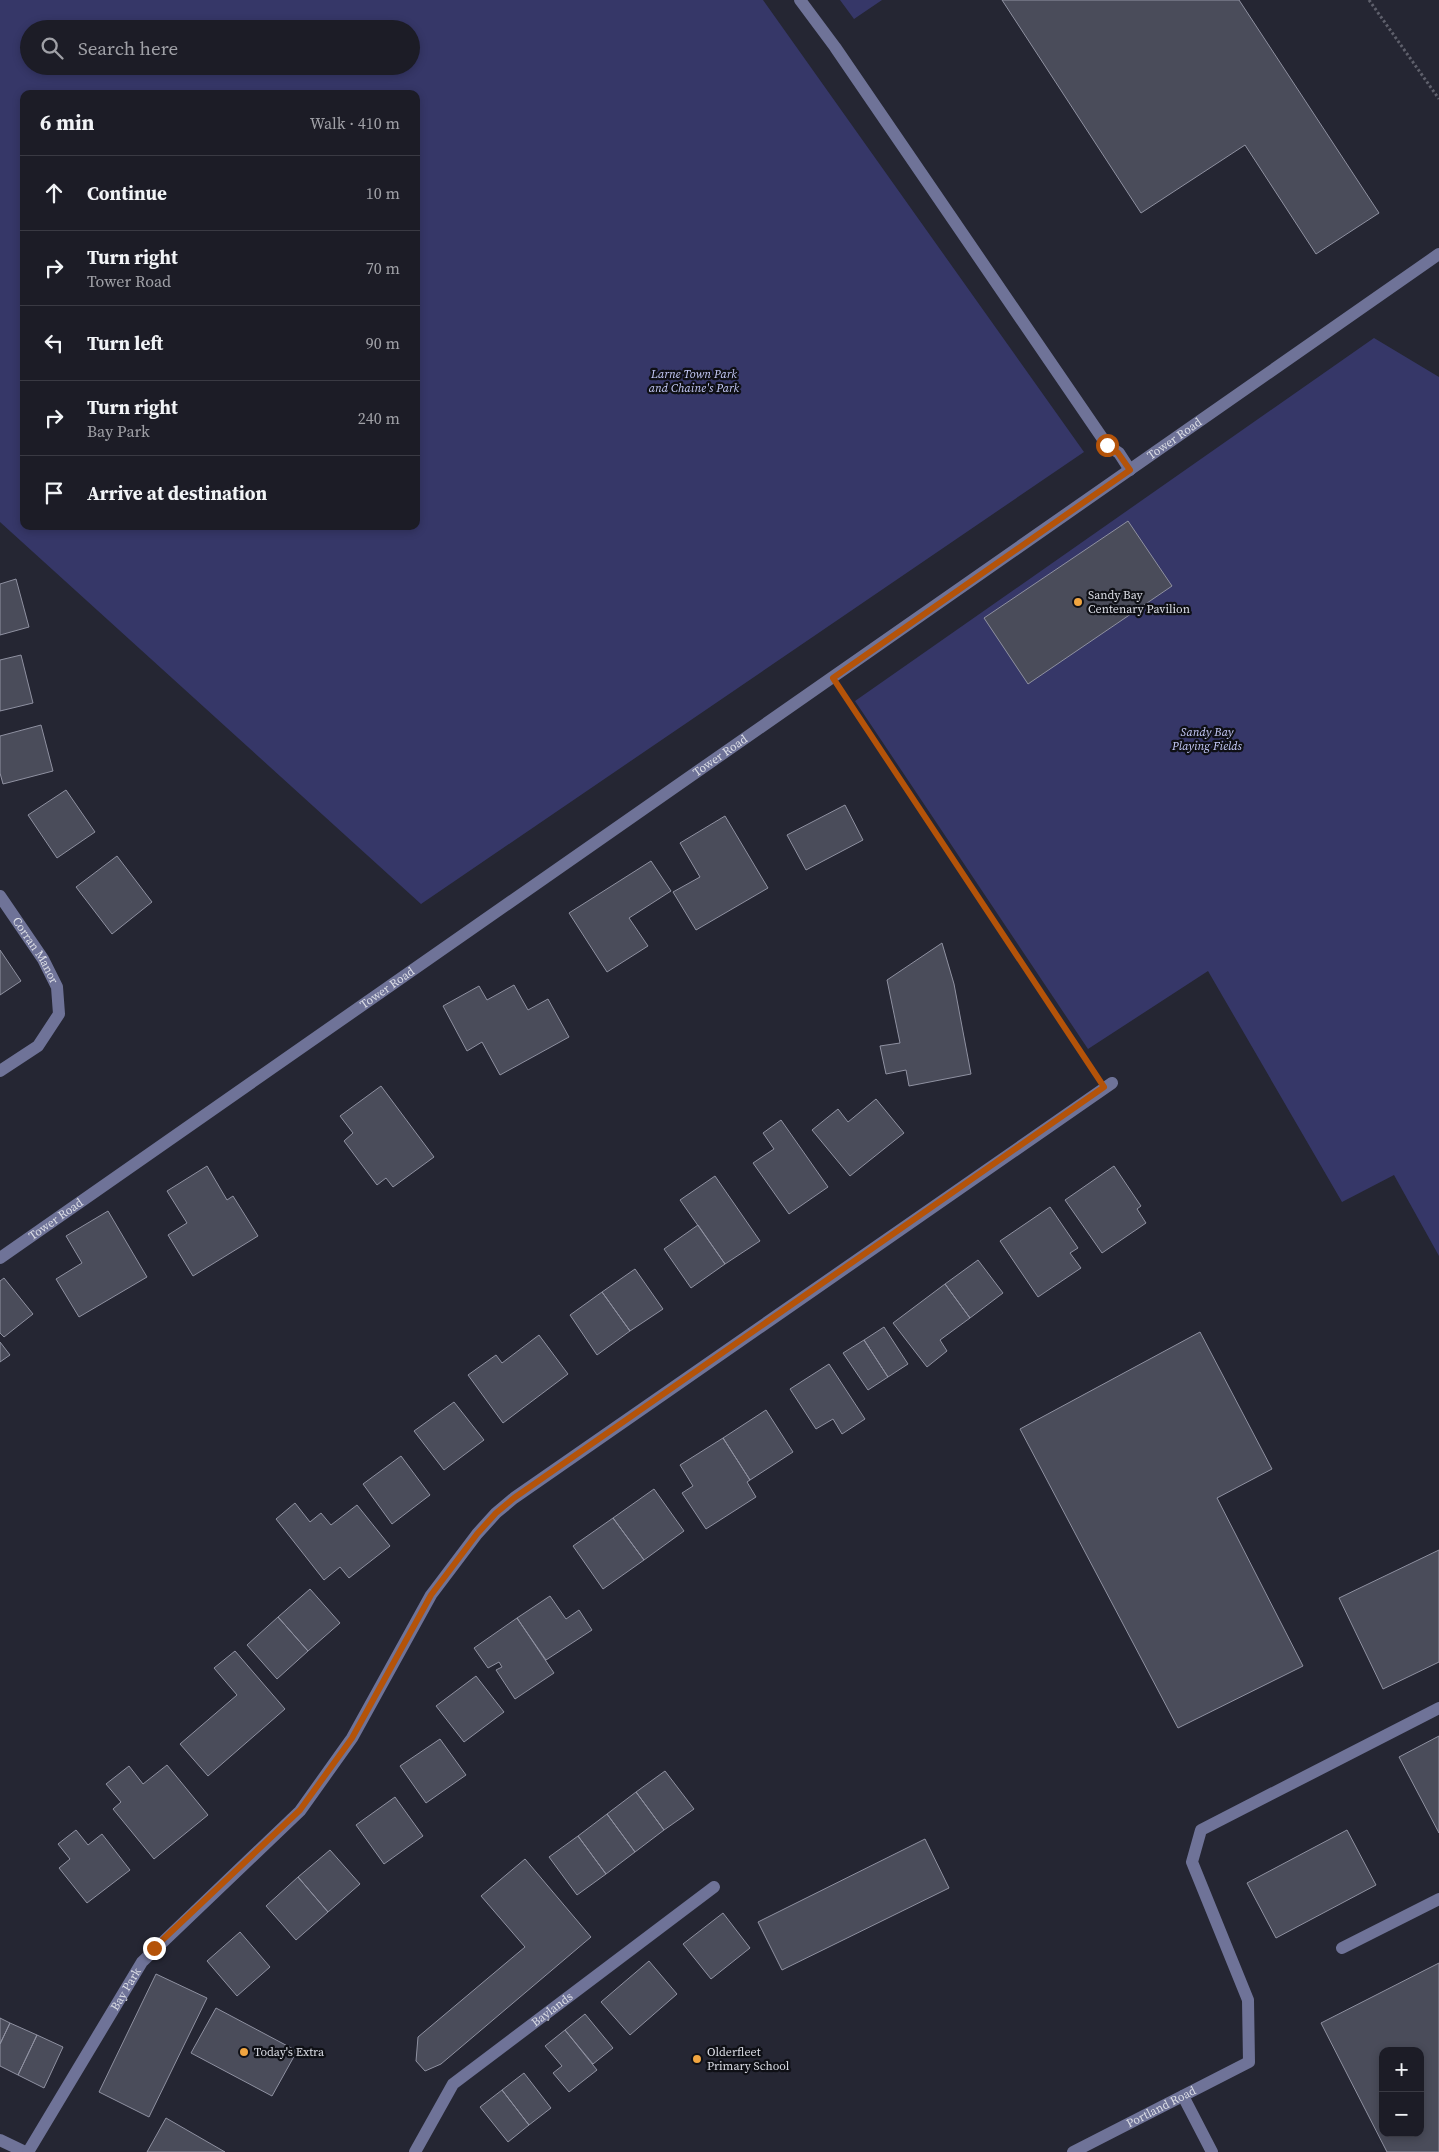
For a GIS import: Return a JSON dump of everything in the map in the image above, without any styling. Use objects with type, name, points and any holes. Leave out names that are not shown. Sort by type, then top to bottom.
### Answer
[{"type":"street","points":[[800,0],[835,47],[1107,445],[1118,453],[1130,470]]},
{"type":"street","name":"Tower Road","points":[[0,1258],[1439,254]]},
{"type":"street","name":"Corran Manor","points":[[0,896],[43,959],[58,987],[59,1014],[38,1046],[0,1071]]},
{"type":"street","name":"Bay Park","points":[[27,2152],[142,1962],[300,1810],[352,1738],[431,1595],[460,1553],[496,1513],[514,1498],[1108,1085]]},
{"type":"street","name":"Portland Road","points":[[1073,2152],[1249,2062],[1248,2000],[1192,1862],[1201,1830],[1439,1708]]},
{"type":"street","name":"Baylands","points":[[415,2152],[454,2084],[714,1887]]},
{"type":"street","points":[[1342,1948],[1439,1899]]},
{"type":"street","points":[[1183,2096],[1212,2152]]},
{"type":"street","points":[[0,2140],[27,2152]]},
{"type":"path","points":[[1369,0],[1439,99]]},
{"type":"path","points":[[833,678],[1108,1085]]},
{"type":"green space","name":"Larne Town Park and Chaine's Park","points":[[0,0],[763,0],[1084,452],[421,904],[0,522]]},
{"type":"green space","points":[[840,0],[882,0],[854,19]]},
{"type":"green space","name":"Sandy Bay Playing Fields","points":[[1374,338],[1439,377],[1439,1256],[1394,1175],[1342,1202],[1208,971],[1088,1049],[855,701]]},
{"type":"building","points":[[1002,0],[1239,0],[1379,213],[1316,254],[1245,145],[1141,213]]},
{"type":"building","name":"Sandy Bay Centenary Pavilion","points":[[1128,521],[1172,586],[1028,684],[984,618]]},
{"type":"building","points":[[16,579],[29,627],[0,635],[0,584]]},
{"type":"building","points":[[21,655],[33,703],[0,711],[0,660]]},
{"type":"building","points":[[41,725],[53,771],[3,784],[0,773],[0,736]]},
{"type":"building","points":[[66,790],[95,832],[57,858],[28,815]]},
{"type":"building","points":[[845,805],[863,840],[806,870],[787,835]]},
{"type":"building","points":[[725,816],[768,888],[696,930],[673,892],[700,877],[680,843]]},
{"type":"building","points":[[117,856],[152,902],[112,934],[76,887]]},
{"type":"building","points":[[651,861],[671,891],[629,918],[648,946],[607,972],[569,913]]},
{"type":"building","points":[[942,943],[954,984],[971,1074],[909,1086],[906,1070],[886,1074],[880,1046],[900,1043],[887,980]]},
{"type":"building","points":[[0,950],[21,981],[0,995]]},
{"type":"building","points":[[514,985],[528,1010],[548,999],[569,1037],[500,1075],[482,1042],[467,1051],[443,1006],[479,986],[487,1000]]},
{"type":"building","points":[[381,1086],[434,1157],[393,1187],[386,1178],[377,1185],[344,1141],[353,1133],[340,1116]]},
{"type":"building","points":[[876,1099],[904,1133],[850,1176],[812,1130],[838,1109],[848,1122]]},
{"type":"building","points":[[781,1120],[828,1187],[789,1214],[753,1163],[774,1149],[763,1133]]},
{"type":"building","points":[[207,1166],[227,1200],[233,1196],[258,1236],[193,1276],[168,1235],[187,1223],[167,1191]]},
{"type":"building","points":[[1114,1166],[1141,1206],[1137,1209],[1146,1223],[1102,1253],[1065,1200]]},
{"type":"building","points":[[715,1176],[760,1241],[725,1264],[680,1200]]},
{"type":"building","points":[[1050,1207],[1078,1248],[1070,1253],[1081,1268],[1038,1297],[1000,1241]]},
{"type":"building","points":[[108,1211],[147,1277],[79,1317],[56,1279],[82,1263],[66,1236]]},
{"type":"building","points":[[698,1225],[725,1264],[691,1288],[664,1249]]},
{"type":"building","points":[[978,1260],[1003,1293],[970,1318],[945,1284]]},
{"type":"building","points":[[635,1269],[663,1309],[630,1331],[602,1292]]},
{"type":"building","points":[[4,1278],[33,1314],[4,1337],[0,1333],[0,1281]]},
{"type":"building","points":[[945,1284],[970,1318],[940,1340],[947,1351],[927,1367],[893,1323]]},
{"type":"building","points":[[602,1292],[630,1331],[597,1355],[570,1315]]},
{"type":"building","points":[[884,1327],[908,1364],[888,1377],[864,1340]]},
{"type":"building","points":[[1200,1332],[1272,1469],[1217,1498],[1303,1666],[1178,1728],[1020,1429]]},
{"type":"building","points":[[539,1335],[568,1374],[503,1423],[468,1375],[496,1355],[502,1363]]},
{"type":"building","points":[[864,1340],[888,1377],[868,1390],[843,1353]]},
{"type":"building","points":[[0,1342],[10,1355],[0,1362]]},
{"type":"building","points":[[829,1364],[865,1419],[842,1434],[833,1419],[816,1429],[790,1389]]},
{"type":"building","points":[[454,1402],[484,1440],[444,1470],[414,1431]]},
{"type":"building","points":[[766,1410],[793,1452],[750,1480],[723,1438]]},
{"type":"building","points":[[723,1438],[750,1480],[747,1482],[756,1497],[706,1529],[682,1493],[693,1486],[680,1465]]},
{"type":"building","points":[[401,1456],[430,1495],[392,1524],[363,1484]]},
{"type":"building","points":[[654,1489],[684,1531],[644,1560],[613,1518]]},
{"type":"building","points":[[295,1503],[310,1522],[321,1513],[331,1525],[357,1505],[390,1546],[349,1578],[340,1567],[324,1580],[276,1519]]},
{"type":"building","points":[[613,1518],[644,1560],[603,1589],[573,1546]]},
{"type":"building","points":[[1439,1550],[1439,1662],[1383,1689],[1339,1598]]},
{"type":"building","points":[[310,1589],[340,1623],[308,1651],[278,1617]]},
{"type":"building","points":[[550,1596],[566,1619],[579,1610],[592,1630],[546,1660],[517,1618]]},
{"type":"building","points":[[278,1617],[308,1651],[277,1679],[247,1645]]},
{"type":"building","points":[[517,1618],[554,1673],[515,1699],[496,1670],[502,1667],[499,1662],[488,1668],[474,1648]]},
{"type":"building","points":[[235,1651],[285,1709],[208,1776],[180,1744],[237,1695],[214,1668]]},
{"type":"building","points":[[476,1676],[504,1712],[464,1742],[436,1706]]},
{"type":"building","points":[[1439,1736],[1439,1833],[1399,1757]]},
{"type":"building","points":[[440,1739],[466,1775],[426,1803],[400,1766]]},
{"type":"building","points":[[167,1765],[208,1815],[154,1859],[113,1809],[121,1802],[106,1784],[129,1766],[143,1784]]},
{"type":"building","points":[[665,1771],[694,1809],[664,1830],[636,1792]]},
{"type":"building","points":[[636,1792],[664,1830],[635,1852],[607,1814]]},
{"type":"building","points":[[395,1797],[423,1836],[384,1864],[356,1825]]},
{"type":"building","points":[[607,1814],[635,1852],[606,1874],[578,1836]]},
{"type":"building","points":[[76,1830],[88,1845],[102,1834],[130,1870],[87,1903],[59,1868],[70,1859],[58,1844]]},
{"type":"building","points":[[1347,1830],[1376,1885],[1276,1938],[1247,1883]]},
{"type":"building","points":[[578,1836],[606,1874],[577,1895],[549,1857]]},
{"type":"building","points":[[925,1839],[949,1888],[782,1970],[758,1922]]},
{"type":"building","points":[[330,1850],[360,1884],[328,1912],[298,1877]]},
{"type":"building","points":[[525,1859],[591,1937],[441,2064],[425,2071],[416,2061],[418,2037],[525,1947],[481,1896]]},
{"type":"building","points":[[298,1877],[328,1912],[296,1940],[266,1906]]},
{"type":"building","points":[[723,1913],[750,1948],[711,1979],[683,1944]]},
{"type":"building","points":[[240,1932],[270,1967],[237,1996],[207,1961]]},
{"type":"building","points":[[649,1961],[677,1994],[630,2035],[601,2002]]},
{"type":"building","points":[[1439,1963],[1439,2152],[1387,2152],[1379,2137],[1424,2137],[1424,2047],[1379,2047],[1379,2136],[1321,2023]]},
{"type":"building","points":[[156,1974],[207,1998],[149,2117],[99,2092]]},
{"type":"building","name":"Today's Extra","points":[[216,2008],[297,2051],[272,2096],[191,2053]]},
{"type":"building","points":[[585,2014],[613,2048],[593,2064],[565,2030]]},
{"type":"building","points":[[0,2018],[10,2023],[0,2044]]},
{"type":"building","points":[[10,2023],[37,2035],[18,2075],[0,2066],[0,2044]]},
{"type":"building","points":[[565,2030],[597,2070],[569,2092],[553,2073],[562,2066],[545,2046]]},
{"type":"building","points":[[37,2035],[63,2047],[44,2088],[18,2075]]},
{"type":"building","points":[[524,2073],[551,2108],[529,2125],[502,2090]]},
{"type":"building","points":[[502,2090],[529,2125],[508,2142],[480,2107]]},
{"type":"building","points":[[166,2118],[225,2152],[147,2152]]},
{"type":"place","name":"Sandy Bay Centenary Pavilion","points":[[1078,602]]},
{"type":"place","name":"Today's Extra","points":[[244,2052]]},
{"type":"place","name":"Olderfleet Primary School","points":[[697,2059]]},
{"type":"route","points":[[154,1948],[300,1810],[352,1738],[431,1595],[460,1553],[496,1513],[514,1498],[1104,1087],[833,678],[1130,470],[1118,453],[1107,445]]}]
